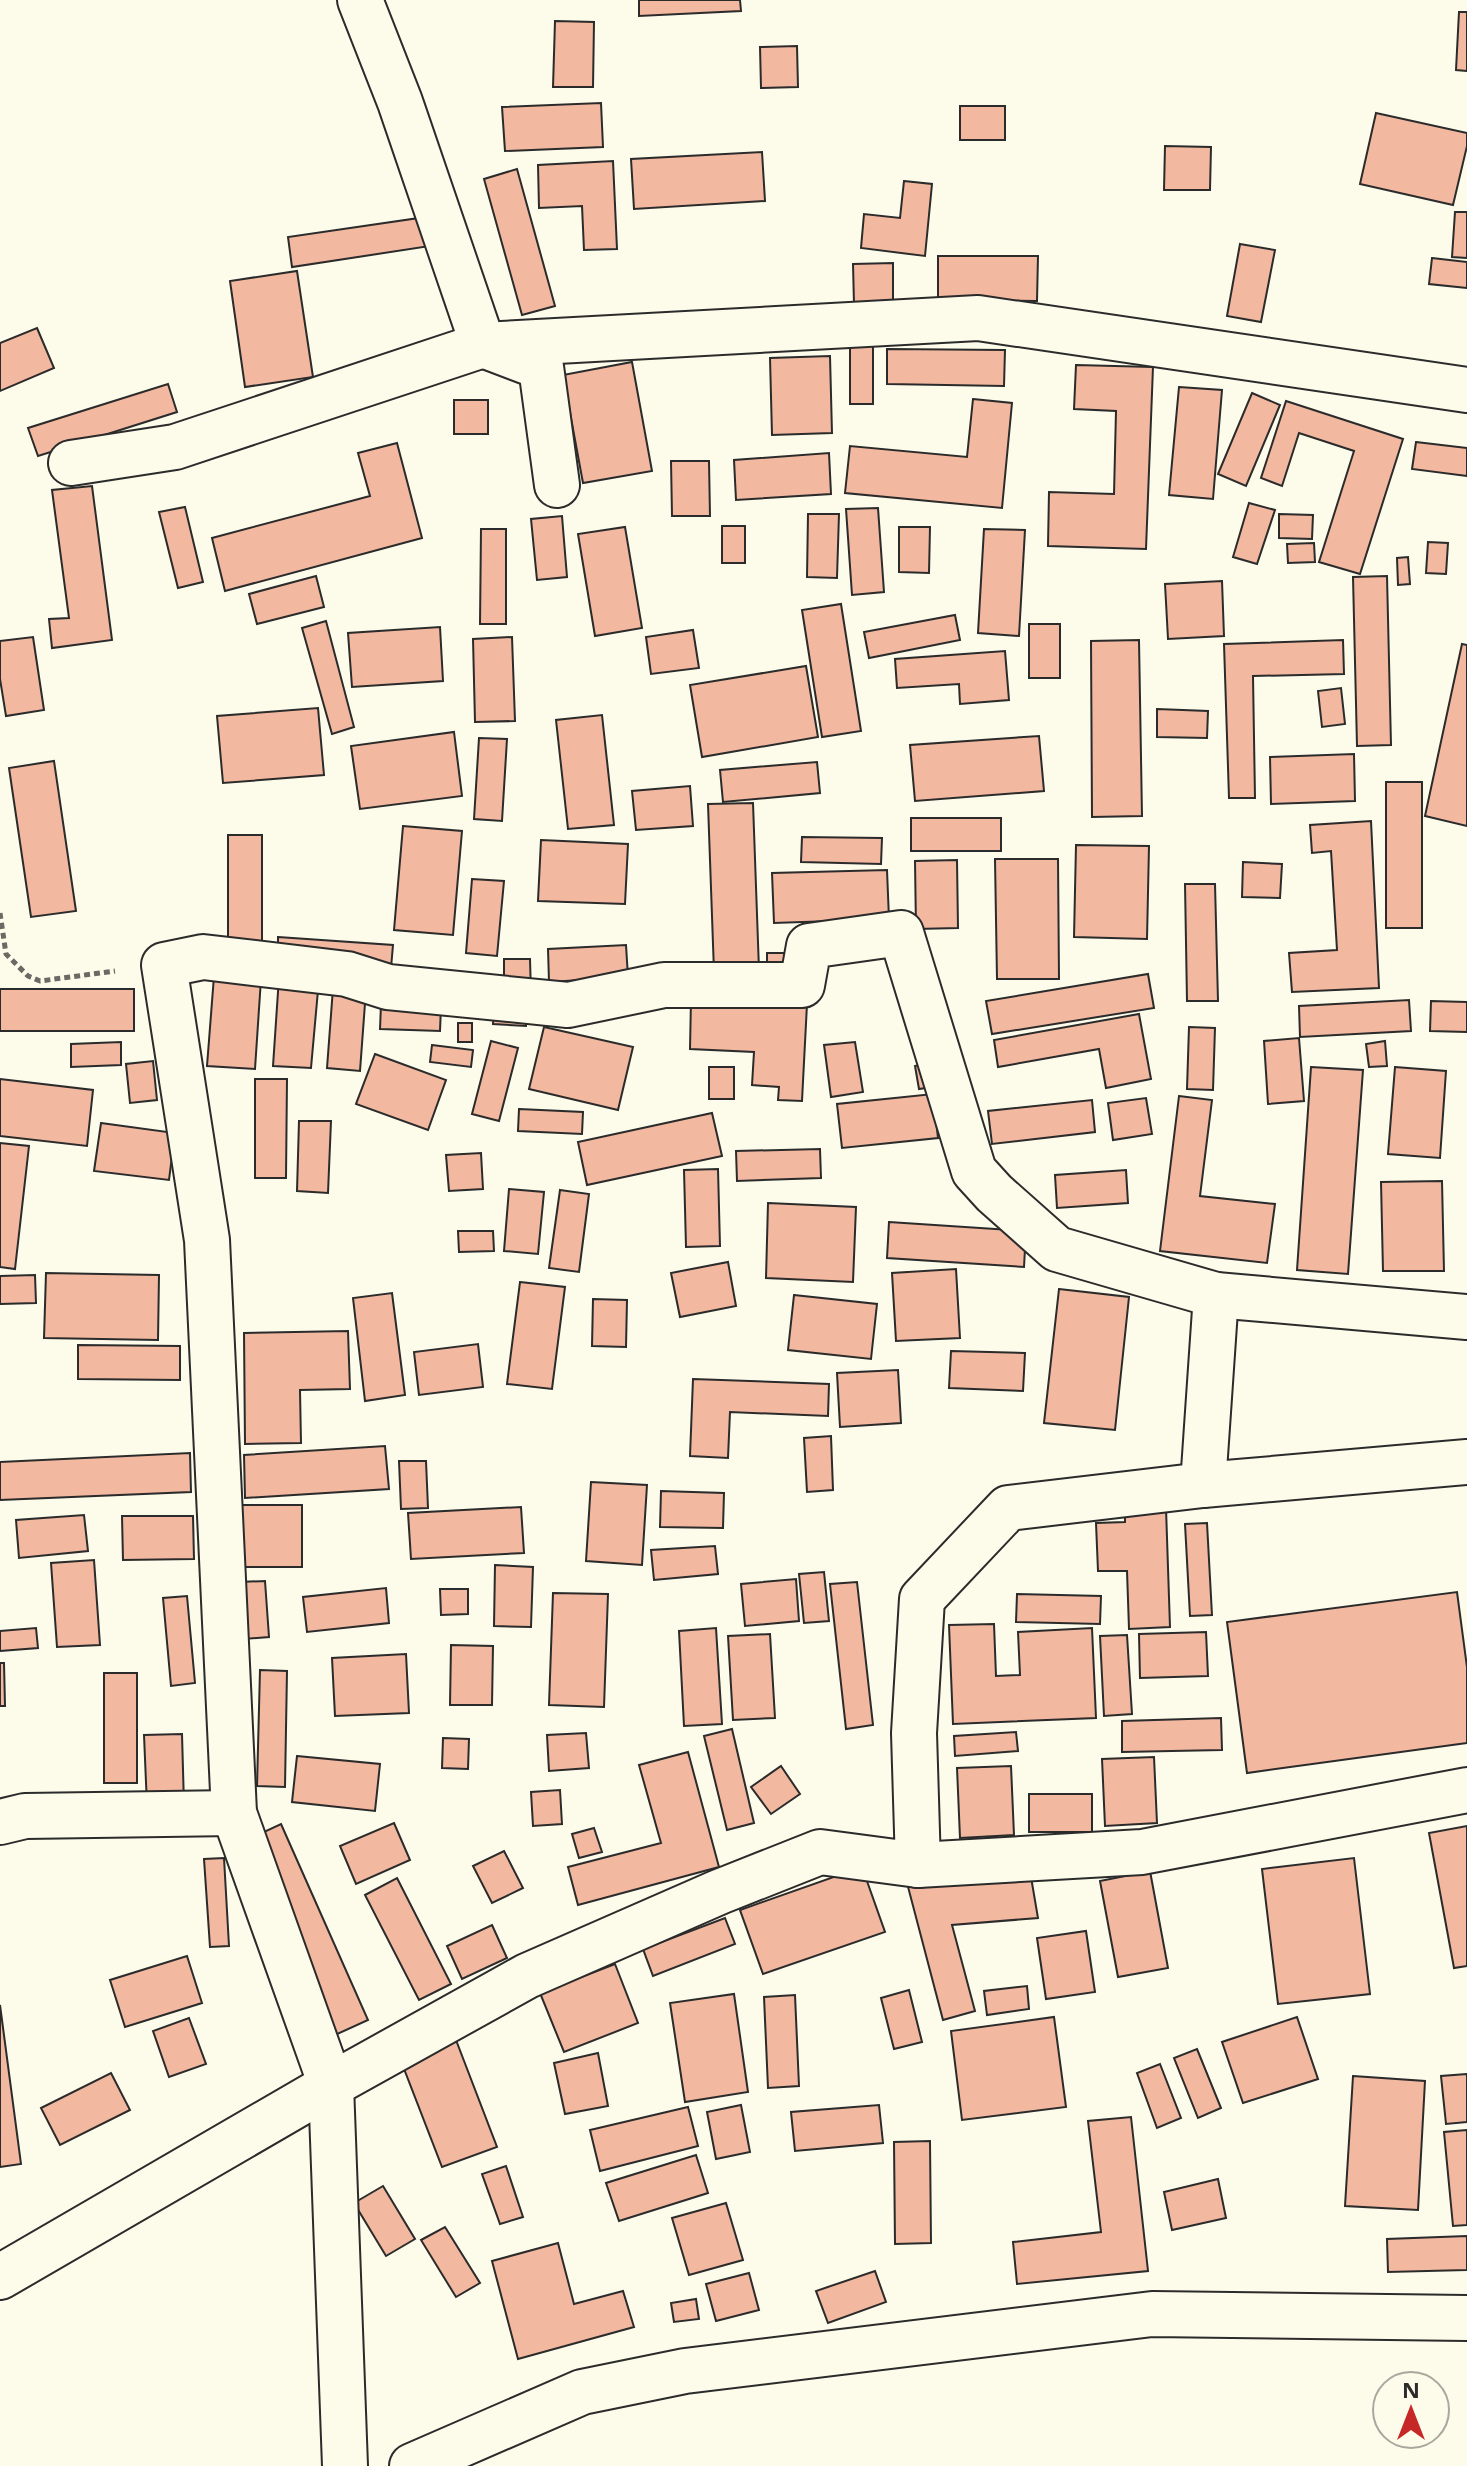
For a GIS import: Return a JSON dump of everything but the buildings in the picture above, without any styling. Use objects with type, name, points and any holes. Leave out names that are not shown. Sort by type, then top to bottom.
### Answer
[{"type":"street","points":[[360,0],[400,102],[483,345]]},
{"type":"street","points":[[71,463],[175,447],[483,345],[978,318],[1467,390]]},
{"type":"street","points":[[483,345],[541,367],[557,485]]},
{"type":"street","points":[[345,2466],[331,2085],[234,1813],[207,1240],[164,965],[203,957],[347,974],[388,987],[568,1005],[664,985],[802,985],[809,946],[901,933],[974,1171],[1057,1249],[1216,1295],[1467,1317]]},
{"type":"street","points":[[1203,1485],[1216,1295]]},
{"type":"street","points":[[918,1865],[914,1733],[922,1599],[1008,1508],[1203,1485],[1467,1462]]},
{"type":"street","points":[[0,2277],[331,2085],[527,1976],[719,1892],[820,1852],[918,1865],[1142,1852],[1467,1790]]},
{"type":"street","points":[[0,1822],[25,1816],[234,1813]]},
{"type":"street","points":[[412,2466],[582,2392],[685,2371],[1152,2314],[1467,2318]]},
{"type":"path","points":[[0,913],[6,954],[17,968],[40,981],[164,965]]}]
